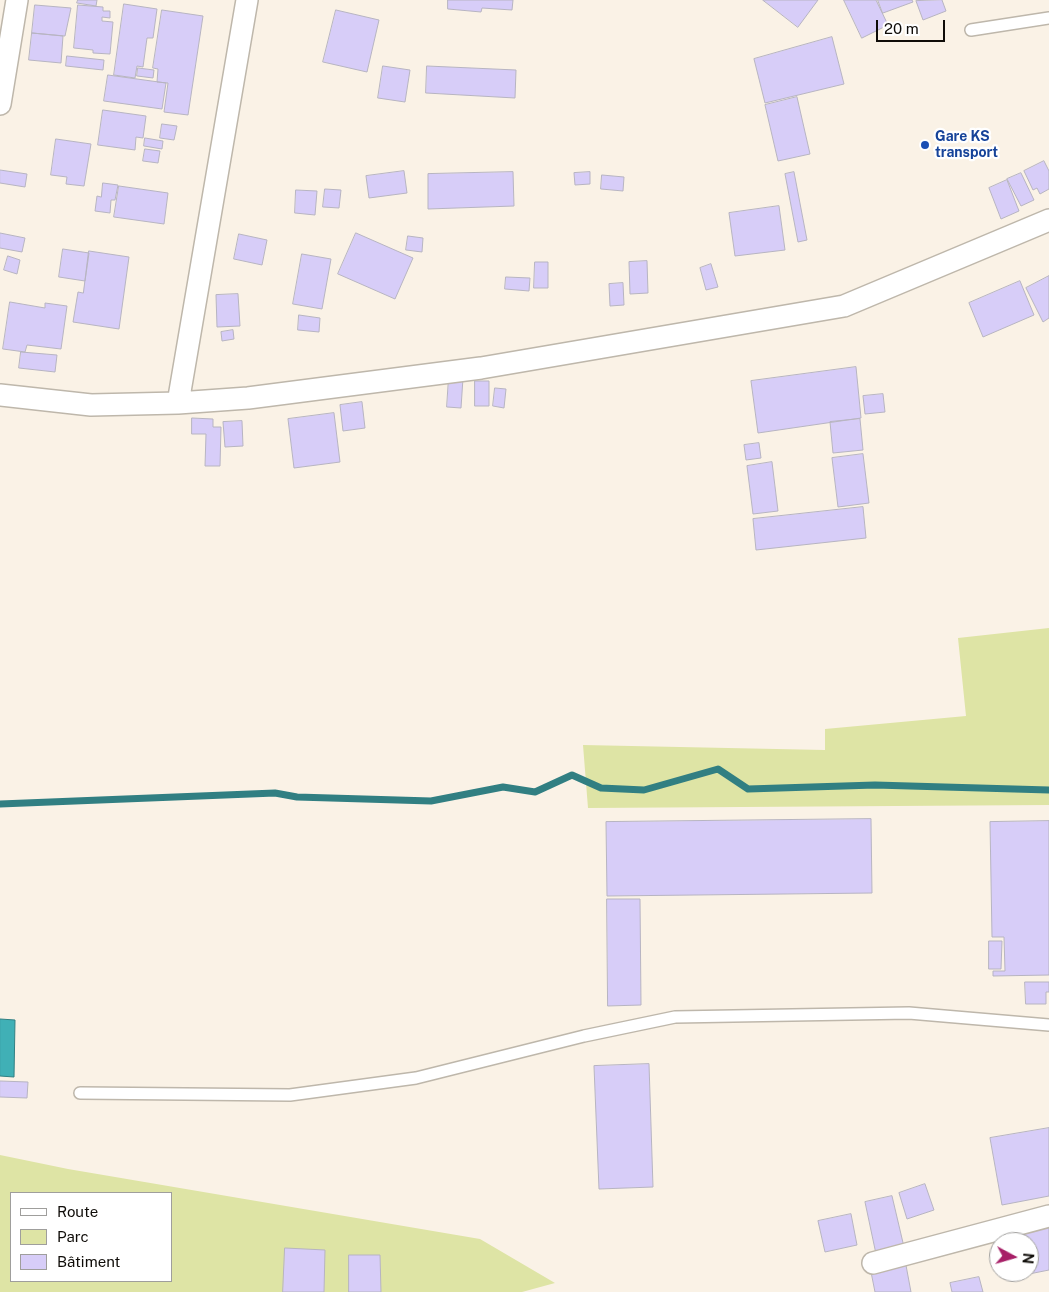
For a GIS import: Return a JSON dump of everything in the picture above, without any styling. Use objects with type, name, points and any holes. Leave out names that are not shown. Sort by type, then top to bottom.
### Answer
[{"type":"street","points":[[0,104],[17,0]]},
{"type":"street","points":[[178,404],[247,0]]},
{"type":"street","points":[[0,395],[91,405],[178,404],[248,398],[481,368],[844,306],[1049,220]]},
{"type":"street","points":[[873,1263],[1049,1216]]},
{"type":"lane","points":[[971,30],[1049,18]]},
{"type":"lane","points":[[80,1092],[290,1095],[416,1078],[584,1036],[675,1017],[909,1013],[1049,1024]]},
{"type":"green space","points":[[1049,628],[1049,805],[588,808],[583,745],[825,750],[825,729],[966,716],[958,638]]},
{"type":"green space","points":[[0,1155],[68,1169],[480,1239],[555,1283],[522,1292],[0,1292]]},
{"type":"water","points":[[0,1019],[15,1020],[14,1077],[0,1076]]},
{"type":"building","points":[[78,0],[97,0],[96,6],[77,3]]},
{"type":"building","points":[[448,0],[513,0],[512,10],[482,8],[481,12],[448,9]]},
{"type":"building","points":[[763,0],[818,0],[798,27]]},
{"type":"building","points":[[844,0],[876,0],[888,25],[862,38]]},
{"type":"building","points":[[878,0],[912,0],[913,2],[883,13]]},
{"type":"building","points":[[942,0],[946,11],[923,20],[916,1]]},
{"type":"building","points":[[124,4],[157,9],[153,38],[147,38],[143,67],[137,66],[135,78],[114,75]]},
{"type":"building","points":[[35,5],[71,8],[65,36],[32,33]]},
{"type":"building","points":[[78,5],[103,7],[103,11],[110,11],[110,18],[102,17],[102,21],[113,22],[110,54],[93,53],[93,50],[74,48]]},
{"type":"building","points":[[162,10],[203,16],[188,115],[164,112],[168,83],[157,82],[158,69],[153,68]]},
{"type":"building","points":[[336,10],[379,20],[367,72],[323,62]]},
{"type":"building","points":[[32,33],[63,36],[61,63],[29,60]]},
{"type":"building","points":[[832,37],[844,84],[765,103],[754,59]]},
{"type":"building","points":[[67,56],[104,60],[103,70],[66,66]]},
{"type":"building","points":[[383,66],[410,70],[405,102],[378,98]]},
{"type":"building","points":[[427,66],[516,70],[515,98],[426,93]]},
{"type":"building","points":[[138,68],[154,70],[153,78],[137,76]]},
{"type":"building","points":[[108,75],[166,83],[162,109],[104,101]]},
{"type":"building","points":[[797,97],[810,154],[778,161],[765,105]]},
{"type":"building","points":[[103,110],[146,116],[143,138],[136,137],[135,150],[98,145]]},
{"type":"building","points":[[162,124],[177,126],[174,140],[160,138]]},
{"type":"building","points":[[145,138],[163,141],[162,149],[144,146]]},
{"type":"building","points":[[56,139],[91,144],[84,186],[66,184],[67,177],[51,175]]},
{"type":"building","points":[[145,149],[160,151],[158,163],[143,161]]},
{"type":"building","points":[[1044,161],[1049,171],[1049,189],[1040,194],[1037,188],[1033,190],[1024,171]]},
{"type":"building","points":[[0,170],[27,174],[25,187],[0,183]]},
{"type":"building","points":[[404,171],[407,193],[369,198],[366,176]]},
{"type":"building","points":[[513,172],[514,206],[428,209],[428,174]]},
{"type":"building","points":[[590,172],[590,184],[575,185],[574,173]]},
{"type":"building","points":[[794,172],[807,240],[798,242],[785,174]]},
{"type":"building","points":[[1021,173],[1034,200],[1021,206],[1007,179]]},
{"type":"building","points":[[602,175],[624,177],[623,191],[601,189]]},
{"type":"building","points":[[1007,180],[1019,211],[1001,219],[989,188]]},
{"type":"building","points":[[103,183],[118,185],[115,200],[111,200],[110,213],[95,211],[97,196],[101,197]]},
{"type":"building","points":[[119,186],[168,193],[164,224],[114,217]]},
{"type":"building","points":[[325,189],[341,190],[339,208],[323,207]]},
{"type":"building","points":[[296,190],[317,191],[315,215],[295,213]]},
{"type":"building","points":[[779,206],[785,250],[735,256],[729,213]]},
{"type":"building","points":[[0,233],[25,238],[22,252],[0,248]]},
{"type":"building","points":[[356,233],[413,258],[395,299],[338,274]]},
{"type":"building","points":[[239,234],[267,240],[262,265],[234,259]]},
{"type":"building","points":[[408,236],[423,238],[422,252],[406,250]]},
{"type":"building","points":[[63,249],[89,253],[85,281],[59,277]]},
{"type":"building","points":[[89,251],[129,257],[119,329],[73,322],[78,292],[83,293]]},
{"type":"building","points":[[302,254],[331,259],[322,309],[293,304]]},
{"type":"building","points":[[8,256],[20,260],[17,274],[4,270]]},
{"type":"building","points":[[647,261],[648,293],[630,294],[629,262]]},
{"type":"building","points":[[535,262],[548,262],[548,288],[534,288]]},
{"type":"building","points":[[711,264],[718,287],[706,290],[700,268]]},
{"type":"building","points":[[1049,276],[1049,318],[1043,322],[1026,288]]},
{"type":"building","points":[[506,277],[530,278],[529,291],[505,289]]},
{"type":"building","points":[[1020,281],[1034,315],[983,337],[969,303]]},
{"type":"building","points":[[623,283],[624,305],[610,306],[609,284]]},
{"type":"building","points":[[238,294],[240,326],[217,327],[216,295]]},
{"type":"building","points":[[10,302],[45,308],[45,303],[67,306],[61,349],[27,345],[25,352],[3,349]]},
{"type":"building","points":[[299,315],[320,318],[319,332],[298,330]]},
{"type":"building","points":[[233,330],[234,339],[222,341],[221,332]]},
{"type":"building","points":[[21,352],[57,355],[55,372],[19,368]]},
{"type":"building","points":[[856,367],[861,418],[758,433],[751,381]]},
{"type":"building","points":[[449,377],[463,378],[461,408],[447,407]]},
{"type":"building","points":[[475,381],[489,381],[489,406],[475,406]]},
{"type":"building","points":[[495,388],[506,389],[504,408],[493,406]]},
{"type":"building","points":[[883,394],[885,412],[865,414],[863,396]]},
{"type":"building","points":[[362,402],[365,428],[343,431],[340,405]]},
{"type":"building","points":[[334,413],[340,462],[294,468],[288,419]]},
{"type":"building","points":[[192,418],[213,419],[213,427],[221,427],[220,466],[205,466],[206,434],[192,434]]},
{"type":"building","points":[[860,419],[863,450],[833,453],[830,422]]},
{"type":"building","points":[[242,421],[243,446],[225,447],[223,422]]},
{"type":"building","points":[[759,443],[761,458],[746,460],[744,445]]},
{"type":"building","points":[[863,454],[869,503],[838,507],[832,458]]},
{"type":"building","points":[[772,462],[778,511],[753,514],[747,466]]},
{"type":"building","points":[[863,507],[866,538],[756,550],[753,519]]},
{"type":"building","points":[[871,819],[872,893],[607,896],[606,822]]},
{"type":"building","points":[[1049,821],[1049,975],[993,976],[993,971],[1005,971],[1004,937],[992,937],[990,822]]},
{"type":"building","points":[[607,899],[640,899],[641,1005],[608,1006]]},
{"type":"building","points":[[989,941],[1002,941],[1001,969],[989,969]]},
{"type":"building","points":[[1025,982],[1049,982],[1049,992],[1046,992],[1046,1004],[1026,1004]]},
{"type":"building","points":[[649,1064],[653,1187],[599,1189],[594,1066]]},
{"type":"building","points":[[0,1081],[28,1082],[27,1098],[0,1097]]},
{"type":"building","points":[[1049,1128],[1049,1196],[1002,1205],[990,1138]]},
{"type":"building","points":[[925,1184],[934,1210],[907,1219],[899,1193]]},
{"type":"building","points":[[892,1196],[904,1247],[876,1254],[865,1202]]},
{"type":"building","points":[[851,1214],[857,1245],[825,1252],[818,1221]]},
{"type":"building","points":[[1049,1224],[1049,1270],[1039,1272],[1039,1232],[1006,1232]]},
{"type":"building","points":[[285,1248],[325,1250],[324,1292],[283,1292]]},
{"type":"building","points":[[349,1255],[380,1255],[381,1292],[349,1292]]},
{"type":"building","points":[[905,1260],[911,1292],[875,1292],[870,1267]]},
{"type":"building","points":[[979,1277],[983,1292],[952,1292],[950,1283]]},
{"type":"waterway","points":[[0,804],[275,793],[297,797],[431,801],[503,787],[535,792],[572,775],[601,788],[644,790],[718,769],[748,789],[875,785],[1049,790]]},
{"type":"place","name":"Gare KS transport","points":[[925,145]]}]
